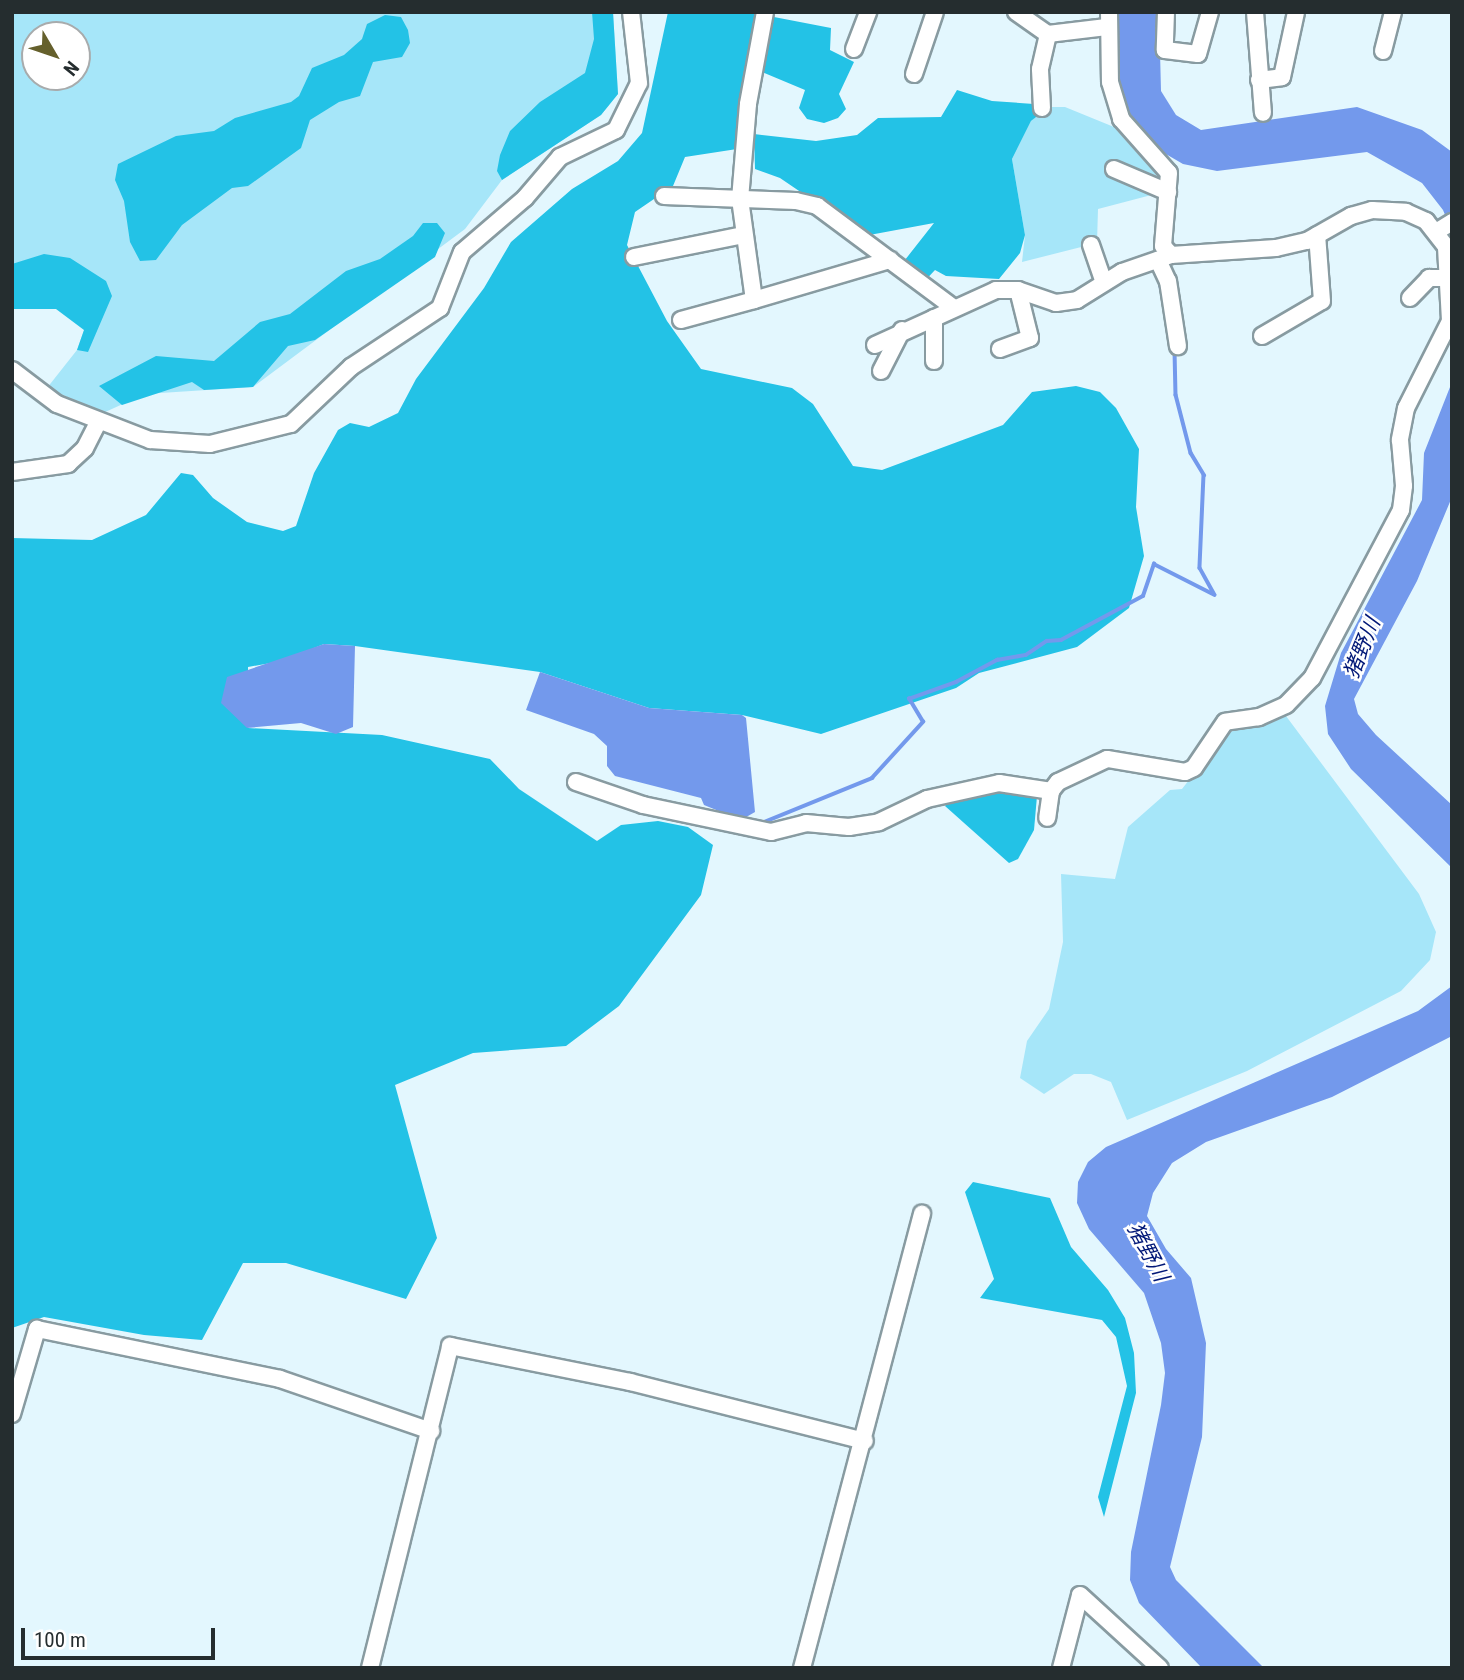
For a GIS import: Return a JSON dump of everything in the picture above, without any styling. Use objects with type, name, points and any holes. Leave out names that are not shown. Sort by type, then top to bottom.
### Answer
[{"type":"street","points":[[12,370],[57,404],[98,423],[150,440],[210,444],[252,438],[303,415],[351,367],[440,308],[462,252],[525,198],[560,157],[616,130],[639,83],[631,12]]},
{"type":"street","points":[[754,300],[740,199],[748,104],[765,12]]},
{"type":"street","points":[[854,49],[868,12]]},
{"type":"street","points":[[914,74],[935,12]]},
{"type":"street","points":[[1016,12],[1048,34],[1108,20],[1110,82],[1121,119],[1135,141],[1164,165],[1169,173],[1163,246],[1178,346]]},
{"type":"street","points":[[1166,12],[1165,50],[1198,54],[1210,12]]},
{"type":"street","points":[[1255,12],[1263,113]]},
{"type":"street","points":[[1259,80],[1282,77],[1296,12]]},
{"type":"street","points":[[1383,51],[1393,12]]},
{"type":"street","points":[[1042,108],[1040,69],[1048,34]]},
{"type":"street","points":[[1114,169],[1168,191]]},
{"type":"street","points":[[664,196],[817,206],[954,308]]},
{"type":"street","points":[[875,345],[902,330],[996,290],[1018,290],[1056,303],[1077,300],[1104,282],[1165,257],[1276,248],[1317,235],[1351,216],[1372,210],[1406,212],[1445,226],[1450,278],[1450,321],[1406,408],[1401,440],[1404,486],[1401,510],[1298,695],[1259,717],[1225,722],[1194,768],[1185,772],[1108,759],[1058,782],[1051,791],[1047,818]]},
{"type":"street","points":[[634,257],[743,235]]},
{"type":"street","points":[[1262,336],[1322,301],[1317,235]]},
{"type":"street","points":[[1091,245],[1104,282]]},
{"type":"street","points":[[681,320],[890,260]]},
{"type":"street","points":[[1410,298],[1429,278],[1450,278]]},
{"type":"street","points":[[1000,349],[1030,338],[1018,290]]},
{"type":"street","points":[[934,318],[934,361]]},
{"type":"street","points":[[881,371],[902,330]]},
{"type":"street","points":[[12,472],[68,464],[85,448],[98,423]]},
{"type":"street","points":[[576,782],[642,805],[771,832],[806,823],[849,827],[879,822],[927,799],[999,783],[1051,791]]},
{"type":"street","points":[[802,1668],[865,1441],[922,1214]]},
{"type":"street","points":[[12,1414],[37,1329],[280,1379],[431,1431]]},
{"type":"street","points":[[370,1668],[450,1346],[630,1382],[865,1441]]},
{"type":"street","points":[[1061,1668],[1080,1595],[1152,1664]]},
{"type":"shaded area","points":[[12,12],[613,12],[618,94],[601,115],[502,180],[465,229],[253,387],[145,394],[103,413],[47,388],[77,350],[88,319],[82,297],[12,303]]},
{"type":"shaded area","points":[[592,12],[613,12],[618,94],[601,115],[502,180],[497,171],[510,131],[540,102],[585,73],[594,39]]},
{"type":"shaded area","points":[[668,12],[755,12],[737,149],[685,157],[673,186],[635,212],[627,245],[667,321],[701,369],[792,388],[813,404],[853,466],[882,470],[1003,425],[1032,392],[1076,386],[1100,392],[1116,408],[1139,449],[1136,507],[1144,556],[1129,608],[1077,647],[979,673],[956,688],[821,734],[742,715],[649,708],[540,672],[355,646],[324,644],[282,661],[248,667],[248,728],[382,735],[490,759],[519,789],[597,841],[621,825],[658,821],[688,827],[713,845],[701,895],[619,1006],[566,1046],[473,1053],[395,1085],[437,1238],[406,1299],[286,1263],[243,1263],[202,1340],[144,1335],[44,1317],[12,1328],[12,538],[92,540],[146,515],[181,473],[193,475],[213,498],[247,522],[283,531],[296,526],[314,473],[338,430],[350,423],[369,427],[398,413],[416,379],[484,288],[511,242],[572,189],[618,161],[642,133]]},
{"type":"shaded area","points":[[385,15],[401,17],[408,30],[410,43],[402,57],[373,62],[360,96],[339,102],[310,120],[301,148],[248,186],[232,188],[182,225],[156,260],[140,261],[130,242],[124,201],[115,180],[118,164],[176,136],[214,131],[235,118],[291,102],[299,96],[312,68],[344,55],[362,39],[367,24]]},
{"type":"shaded area","points":[[774,17],[831,28],[830,50],[854,62],[839,94],[846,109],[838,118],[824,123],[807,119],[799,108],[805,90],[762,72]]},
{"type":"shaded area","points":[[957,90],[992,101],[1034,104],[1041,113],[1031,121],[1012,159],[1025,235],[1020,253],[999,279],[946,276],[935,270],[920,286],[901,265],[934,223],[864,236],[812,208],[805,195],[780,178],[755,169],[754,134],[816,141],[857,135],[878,118],[941,117]]},
{"type":"shaded area","points":[[1046,107],[1065,107],[1114,127],[1160,179],[1159,193],[1098,209],[1097,243],[1022,262],[1025,235],[1012,159],[1031,121]]},
{"type":"shaded area","points":[[423,223],[437,223],[445,233],[435,257],[315,340],[288,346],[253,387],[204,390],[192,382],[122,405],[99,386],[156,356],[214,361],[260,322],[290,314],[346,271],[380,259],[413,236]]},
{"type":"shaded area","points":[[44,254],[70,258],[106,281],[112,296],[88,352],[77,350],[84,330],[56,309],[12,309],[12,264]]},
{"type":"shaded area","points":[[1283,712],[1419,894],[1436,932],[1430,960],[1401,991],[1247,1071],[1127,1120],[1111,1082],[1091,1074],[1074,1074],[1044,1094],[1020,1078],[1027,1041],[1049,1009],[1063,942],[1061,874],[1115,879],[1128,827],[1170,790],[1182,789],[1225,734]]},
{"type":"shaded area","points":[[1000,789],[1037,796],[1034,830],[1018,859],[1009,863],[945,806],[951,798]]},
{"type":"shaded area","points":[[973,1182],[1050,1198],[1071,1247],[1108,1290],[1125,1318],[1134,1353],[1136,1393],[1104,1517],[1098,1497],[1127,1386],[1116,1337],[1102,1320],[980,1298],[994,1279],[965,1192]]},
{"type":"water","points":[[1113,12],[1159,12],[1161,91],[1176,115],[1201,130],[1357,107],[1422,130],[1452,152],[1452,232],[1443,210],[1422,183],[1367,152],[1217,171],[1183,164],[1152,146],[1122,113],[1114,76]]},
{"type":"water","name":"猪野川","points":[[1452,382],[1452,497],[1417,581],[1354,699],[1358,714],[1376,735],[1452,805],[1452,868],[1351,769],[1328,734],[1325,706],[1341,653],[1422,500],[1424,453]]},
{"type":"water","points":[[324,644],[355,646],[353,727],[336,734],[301,723],[247,728],[221,703],[227,677]]},
{"type":"water","points":[[540,672],[649,708],[742,715],[746,718],[755,812],[741,820],[704,805],[701,798],[615,776],[607,766],[607,746],[594,734],[526,710]]},
{"type":"water","name":"猪野川","points":[[1452,986],[1452,1036],[1332,1097],[1206,1142],[1172,1163],[1153,1193],[1147,1216],[1166,1249],[1191,1278],[1206,1343],[1202,1437],[1170,1567],[1176,1580],[1264,1668],[1202,1668],[1139,1603],[1130,1580],[1131,1552],[1165,1373],[1161,1343],[1144,1293],[1089,1229],[1077,1203],[1078,1182],[1088,1162],[1106,1147],[1418,1011]]},
{"type":"waterway","points":[[1159,277],[1163,296]]},
{"type":"waterway","points":[[1175,351],[1176,395],[1191,453],[1204,475],[1200,568],[1214,593]]},
{"type":"waterway","points":[[762,823],[872,778],[923,722],[909,699],[956,682],[997,660],[1026,655],[1047,641],[1061,640],[1143,596],[1154,564],[1215,595]]}]
